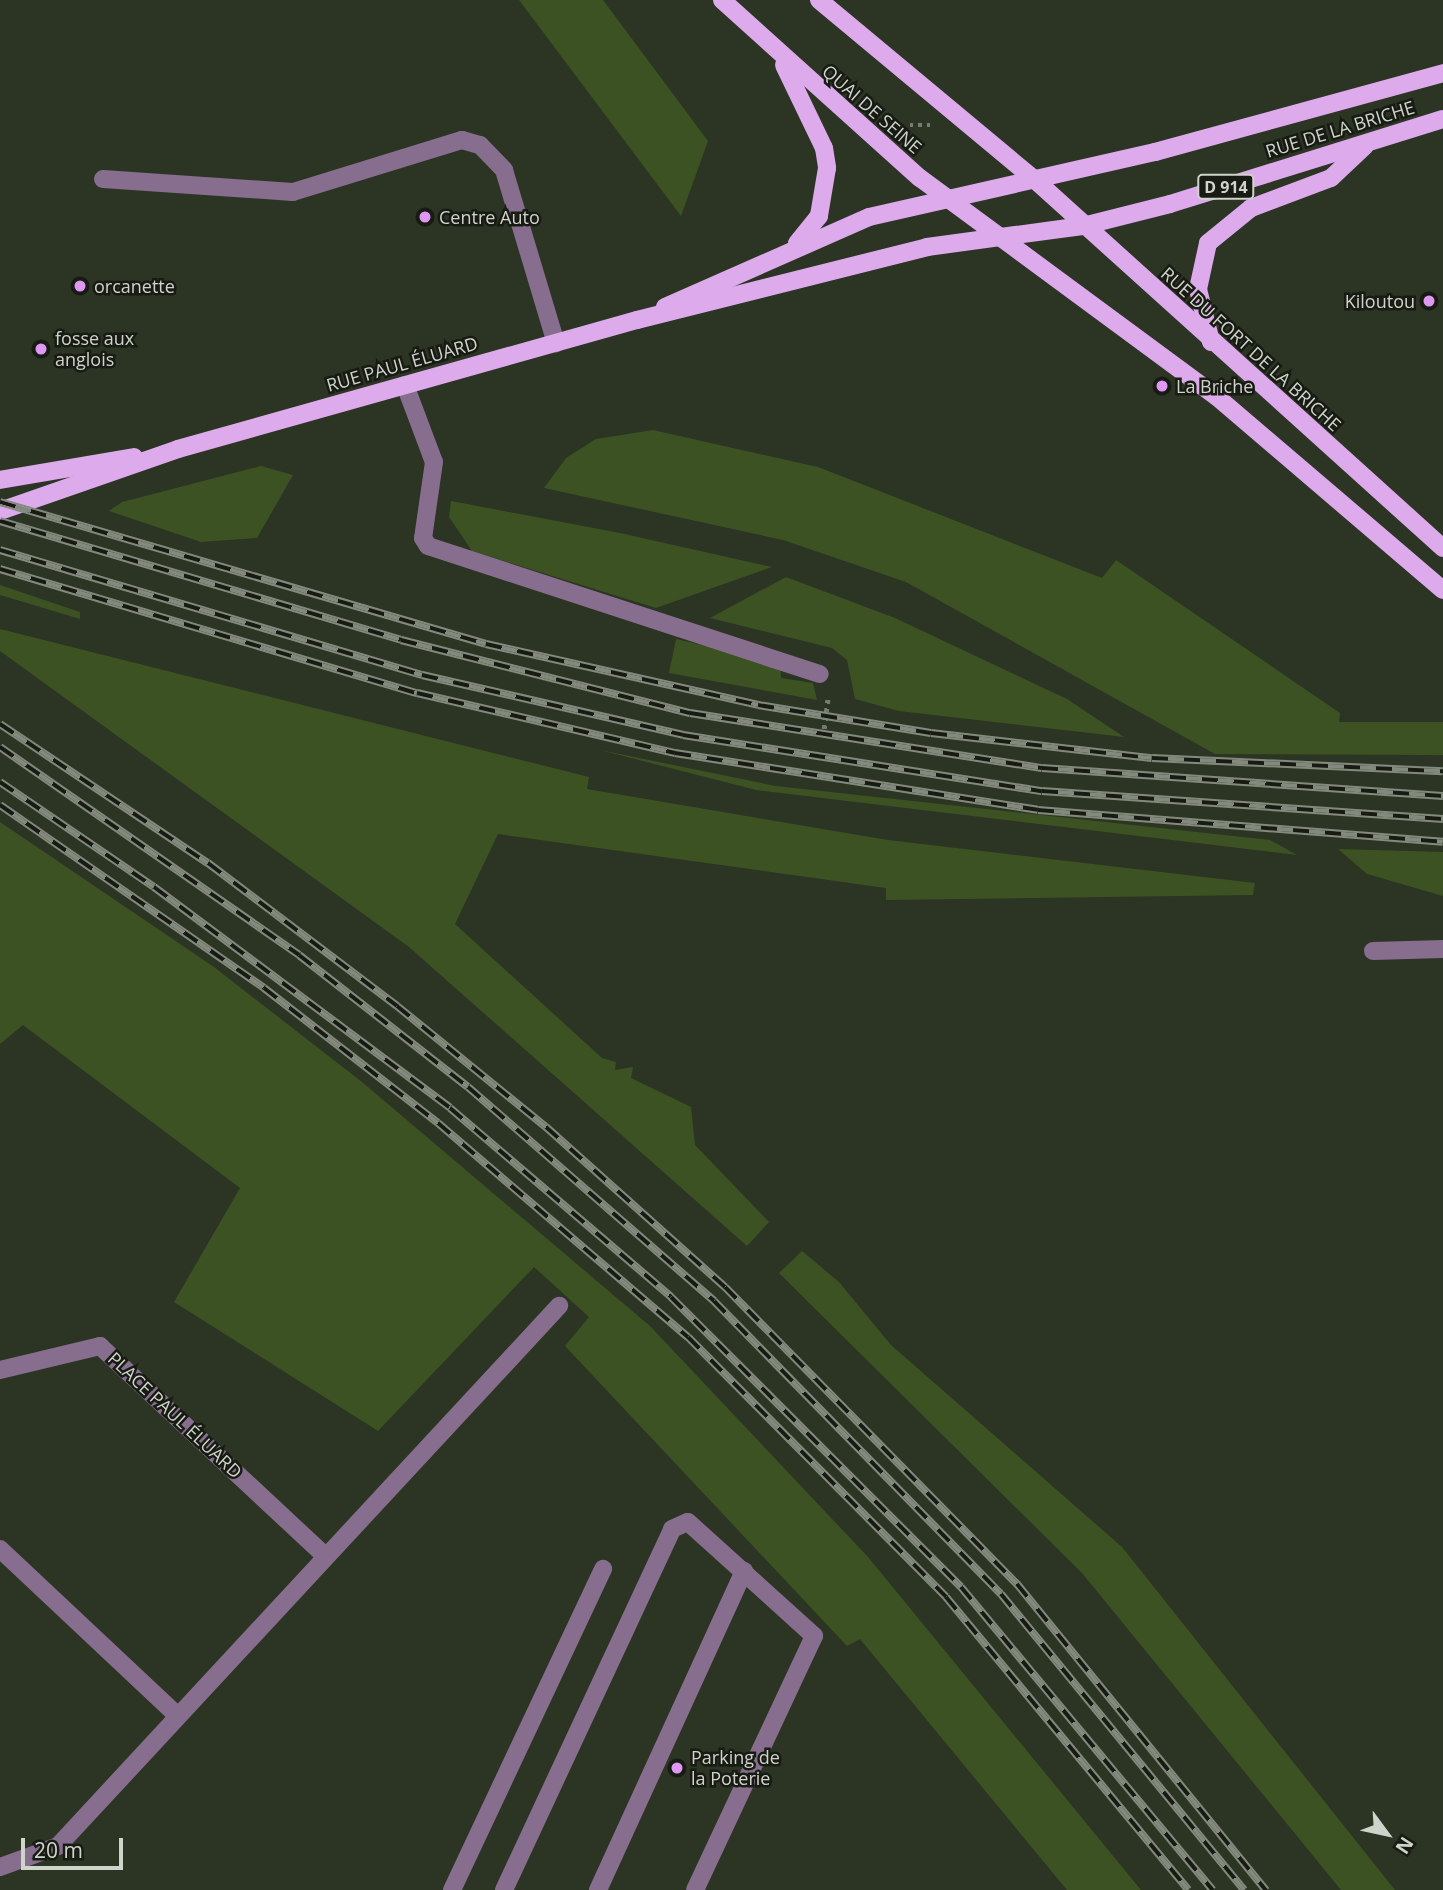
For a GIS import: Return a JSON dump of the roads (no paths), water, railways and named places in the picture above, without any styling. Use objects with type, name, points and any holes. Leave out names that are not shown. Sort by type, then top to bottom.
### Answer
[{"type":"main road","name":"QUAI DE SEINE","points":[[722,0],[780,56],[945,198],[1004,237]]},
{"type":"main road","points":[[819,0],[1034,179]]},
{"type":"main road","points":[[780,56],[824,148],[827,168],[819,216],[795,246]]},
{"type":"main road","name":"RUE DE LA BRICHE","points":[[1034,179],[1443,73]]},
{"type":"main road","name":"RUE DE LA BRICHE","points":[[1004,237],[1083,226],[1443,119]]},
{"type":"main road","points":[[1211,342],[1198,289],[1208,243],[1251,208],[1331,178],[1370,141]]},
{"type":"main road","name":"RUE PAUL ÉLUARD","points":[[637,320],[795,246],[869,217],[1034,179]]},
{"type":"main road","name":"RUE DU FORT DE LA BRICHE","points":[[1034,179],[1211,342],[1443,548]]},
{"type":"main road","points":[[1004,237],[1256,429],[1443,590]]},
{"type":"main road","name":"RUE PAUL ÉLUARD","points":[[0,511],[178,449],[637,320],[883,256],[1004,237]]},
{"type":"main road","name":"RUE PAUL ÉLUARD","points":[[0,480],[178,449]]},
{"type":"lane","points":[[103,179],[293,191],[463,140],[480,145],[505,170],[556,343]]},
{"type":"lane","points":[[405,385],[433,462],[423,538],[428,546],[820,674]]},
{"type":"lane","points":[[1373,951],[1443,949]]},
{"type":"lane","points":[[0,1867],[58,1846],[324,1555],[559,1306]]},
{"type":"lane","name":"PLACE PAUL ÉLUARD","points":[[0,1370],[100,1346],[324,1555]]},
{"type":"lane","points":[[504,1890],[672,1530],[688,1522],[698,1527],[814,1636],[695,1890]]},
{"type":"lane","points":[[0,1549],[177,1715]]},
{"type":"lane","points":[[452,1890],[603,1569]]},
{"type":"lane","points":[[598,1890],[744,1571]]},
{"type":"railway","points":[[0,502],[486,644],[758,705],[931,733],[1152,758],[1443,771]]},
{"type":"railway","points":[[0,521],[401,640],[690,713],[1042,768],[1443,796]]},
{"type":"railway","points":[[0,550],[422,675],[683,735],[1042,791],[1443,819]]},
{"type":"railway","points":[[0,569],[417,693],[675,753],[1038,810],[1443,842]]},
{"type":"railway","points":[[0,724],[208,863],[397,1006],[546,1127],[725,1287],[1017,1584],[1266,1890]]},
{"type":"railway","points":[[0,747],[299,955],[468,1087],[714,1301],[1001,1594],[1244,1890]]},
{"type":"railway","points":[[0,782],[154,887],[450,1108],[671,1297],[961,1587],[1213,1890]]},
{"type":"railway","points":[[0,805],[264,988],[438,1123],[688,1337],[946,1597],[1188,1890]]},
{"type":"place","name":"Centre Auto","points":[[425,217]]},
{"type":"place","name":"orcanette","points":[[80,286]]},
{"type":"place","name":"Kiloutou","points":[[1429,301]]},
{"type":"place","name":"fosse aux anglois","points":[[41,349]]},
{"type":"place","name":"La Briche","points":[[1162,386]]},
{"type":"place","name":"Parking de la Poterie","points":[[677,1768]]}]
